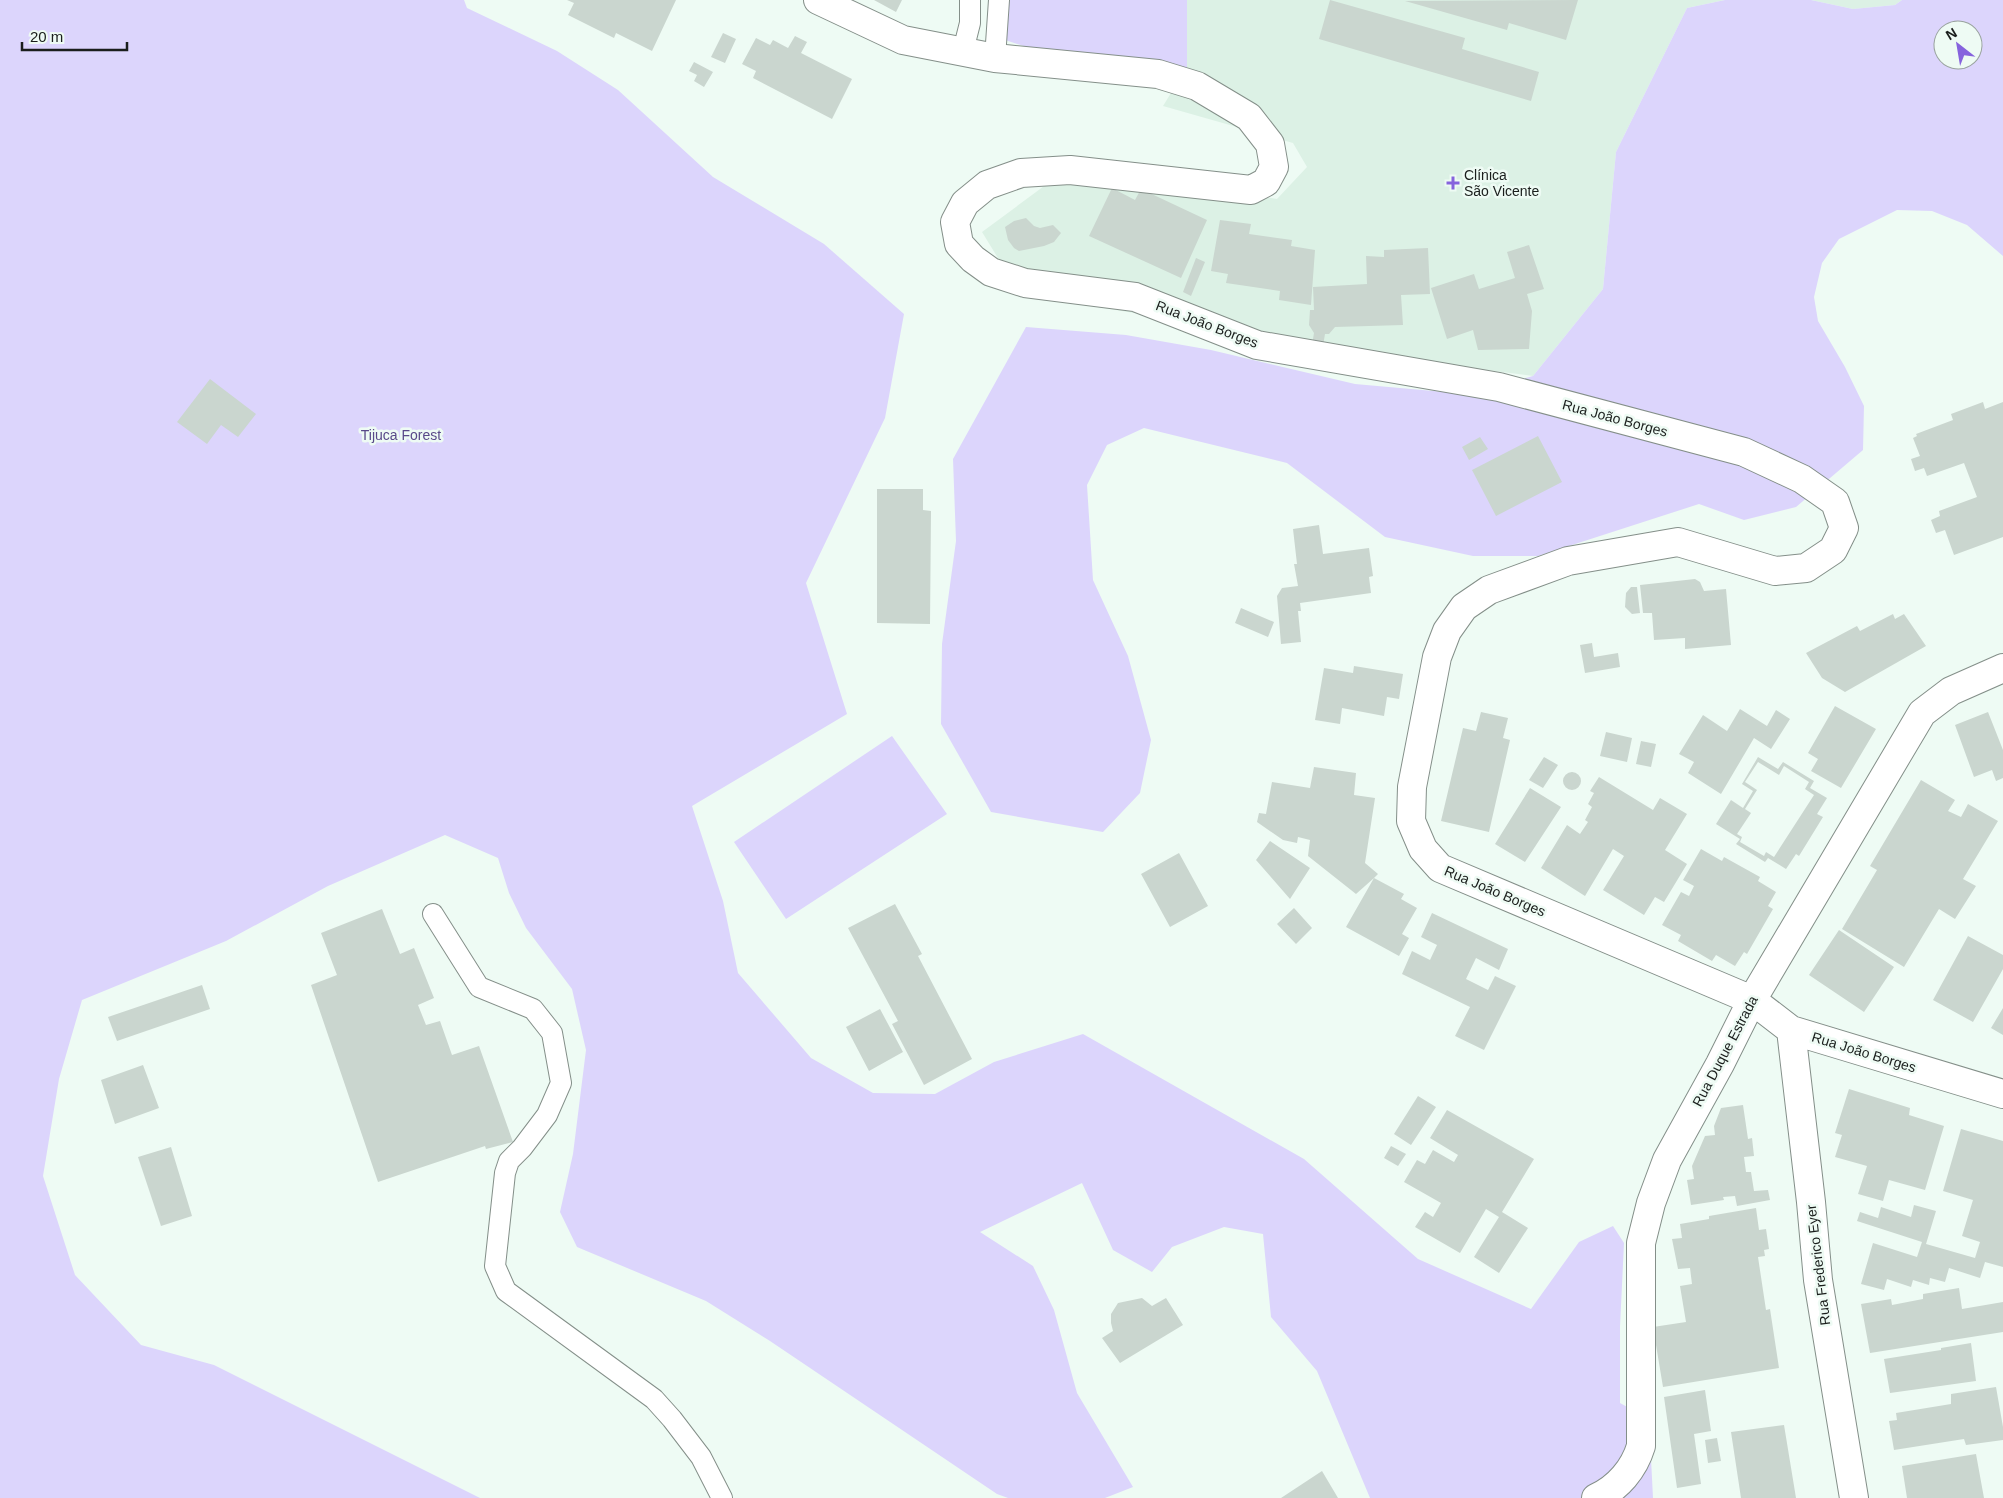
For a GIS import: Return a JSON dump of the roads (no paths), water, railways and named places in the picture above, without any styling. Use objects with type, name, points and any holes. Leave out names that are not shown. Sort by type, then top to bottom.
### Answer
[{"type":"street","name":"Rua João Borges","points":[[818,0],[903,40],[995,58],[1158,74],[1197,86],[1249,117],[1270,144],[1274,167],[1266,182],[1251,190],[1070,170],[1021,173],[987,185],[965,203],[955,222],[960,244],[973,259],[991,272],[1024,283],[1135,297],[1257,345],[1499,387],[1744,452],[1802,480],[1835,502],[1844,528],[1833,550],[1806,568],[1775,571],[1678,542],[1568,561],[1489,590],[1464,607],[1447,630],[1437,658],[1412,787],[1411,821],[1423,849],[1440,868],[1752,1000],[1791,1030],[2003,1094]]},
{"type":"street","name":"Rua Duque Estrada","points":[[1596,1498],[1607,1493],[1631,1469],[1641,1446],[1641,1243],[1651,1202],[1667,1160],[1720,1064],[1752,1000],[1922,713],[1951,691],[2003,668]]},
{"type":"street","name":"Rua Frederico Eyer","points":[[1791,1030],[1818,1280],[1854,1498]]},
{"type":"lane","points":[[963,51],[970,23],[970,0]]},
{"type":"lane","points":[[995,58],[999,0]]},
{"type":"lane","points":[[433,914],[479,987],[533,1009],[552,1033],[561,1083],[547,1115],[522,1148],[509,1161],[504,1173],[495,1266],[506,1291],[654,1399],[701,1457],[722,1498]]},
{"type":"place","name":"Clínica São Vicente","points":[[1453,183]]},
{"type":"park label","name":"Tijuca Forest","points":[[401,435]]}]
